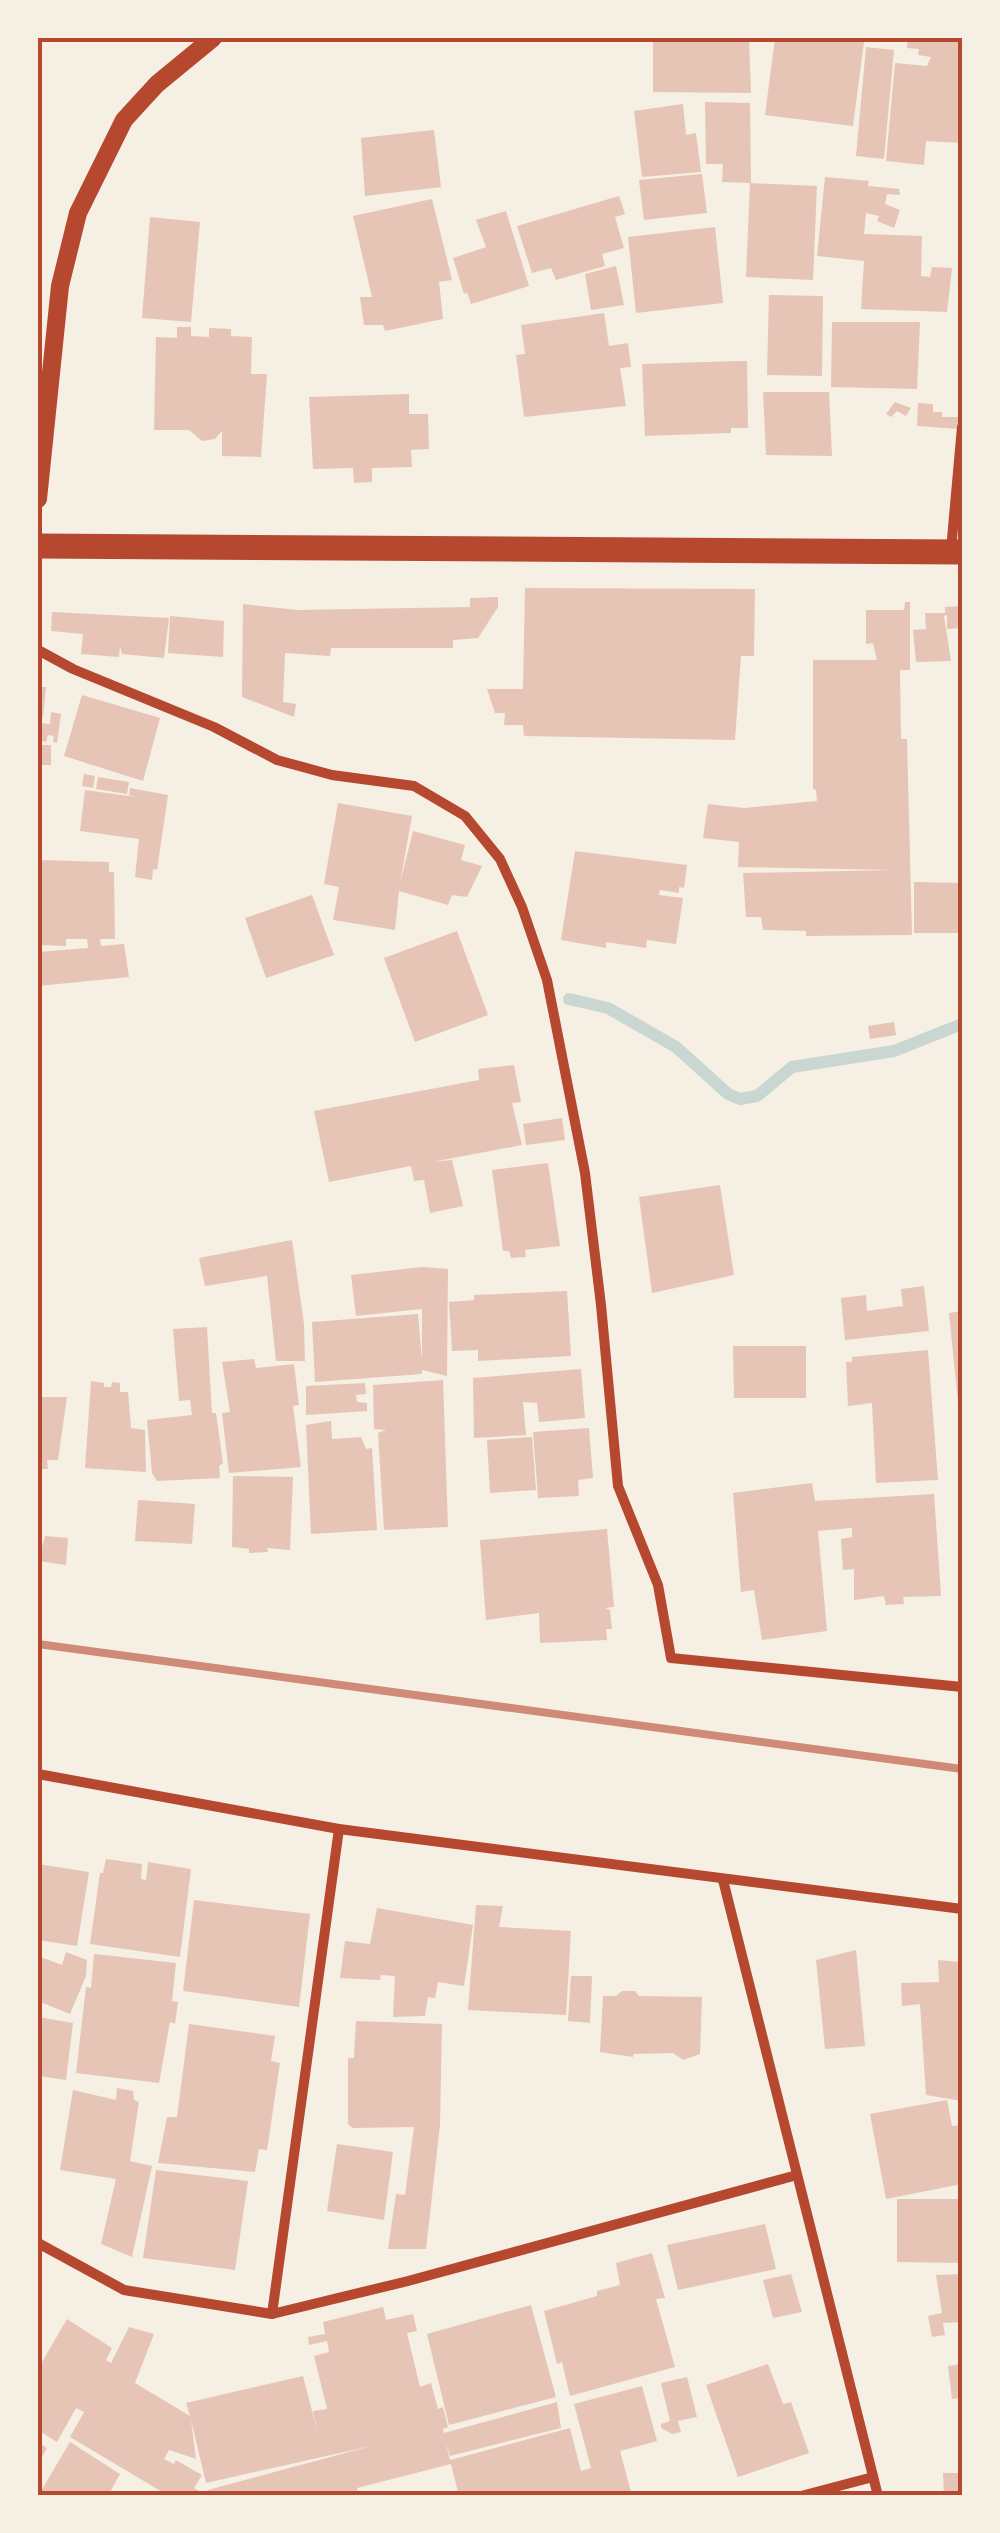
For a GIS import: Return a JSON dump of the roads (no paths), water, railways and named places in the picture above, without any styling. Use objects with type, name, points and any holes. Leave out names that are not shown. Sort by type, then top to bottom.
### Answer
[{"type":"main road","points":[[38,546],[957,552]]},
{"type":"street","points":[[38,499],[60,286],[78,213],[124,120],[157,84],[213,38]]},
{"type":"street","points":[[957,552],[962,427]]},
{"type":"street","points":[[38,650],[74,669],[214,726],[278,760],[332,775],[414,786],[464,816],[500,859],[522,906],[547,980],[585,1173],[618,1486],[658,1584],[671,1658],[962,1687]]},
{"type":"street","points":[[38,1774],[338,1828],[962,1909]]},
{"type":"street","points":[[272,2314],[338,1828]]},
{"type":"street","points":[[724,1880],[878,2496]]},
{"type":"street","points":[[38,2243],[124,2290],[272,2314],[408,2281],[797,2174]]},
{"type":"street","points":[[800,2496],[873,2477]]},
{"type":"waterway","points":[[569,999],[608,1008],[676,1047],[728,1094],[740,1099],[757,1096],[792,1067],[894,1051],[962,1024]]},
{"type":"railway","points":[[38,1644],[962,1769]]}]
